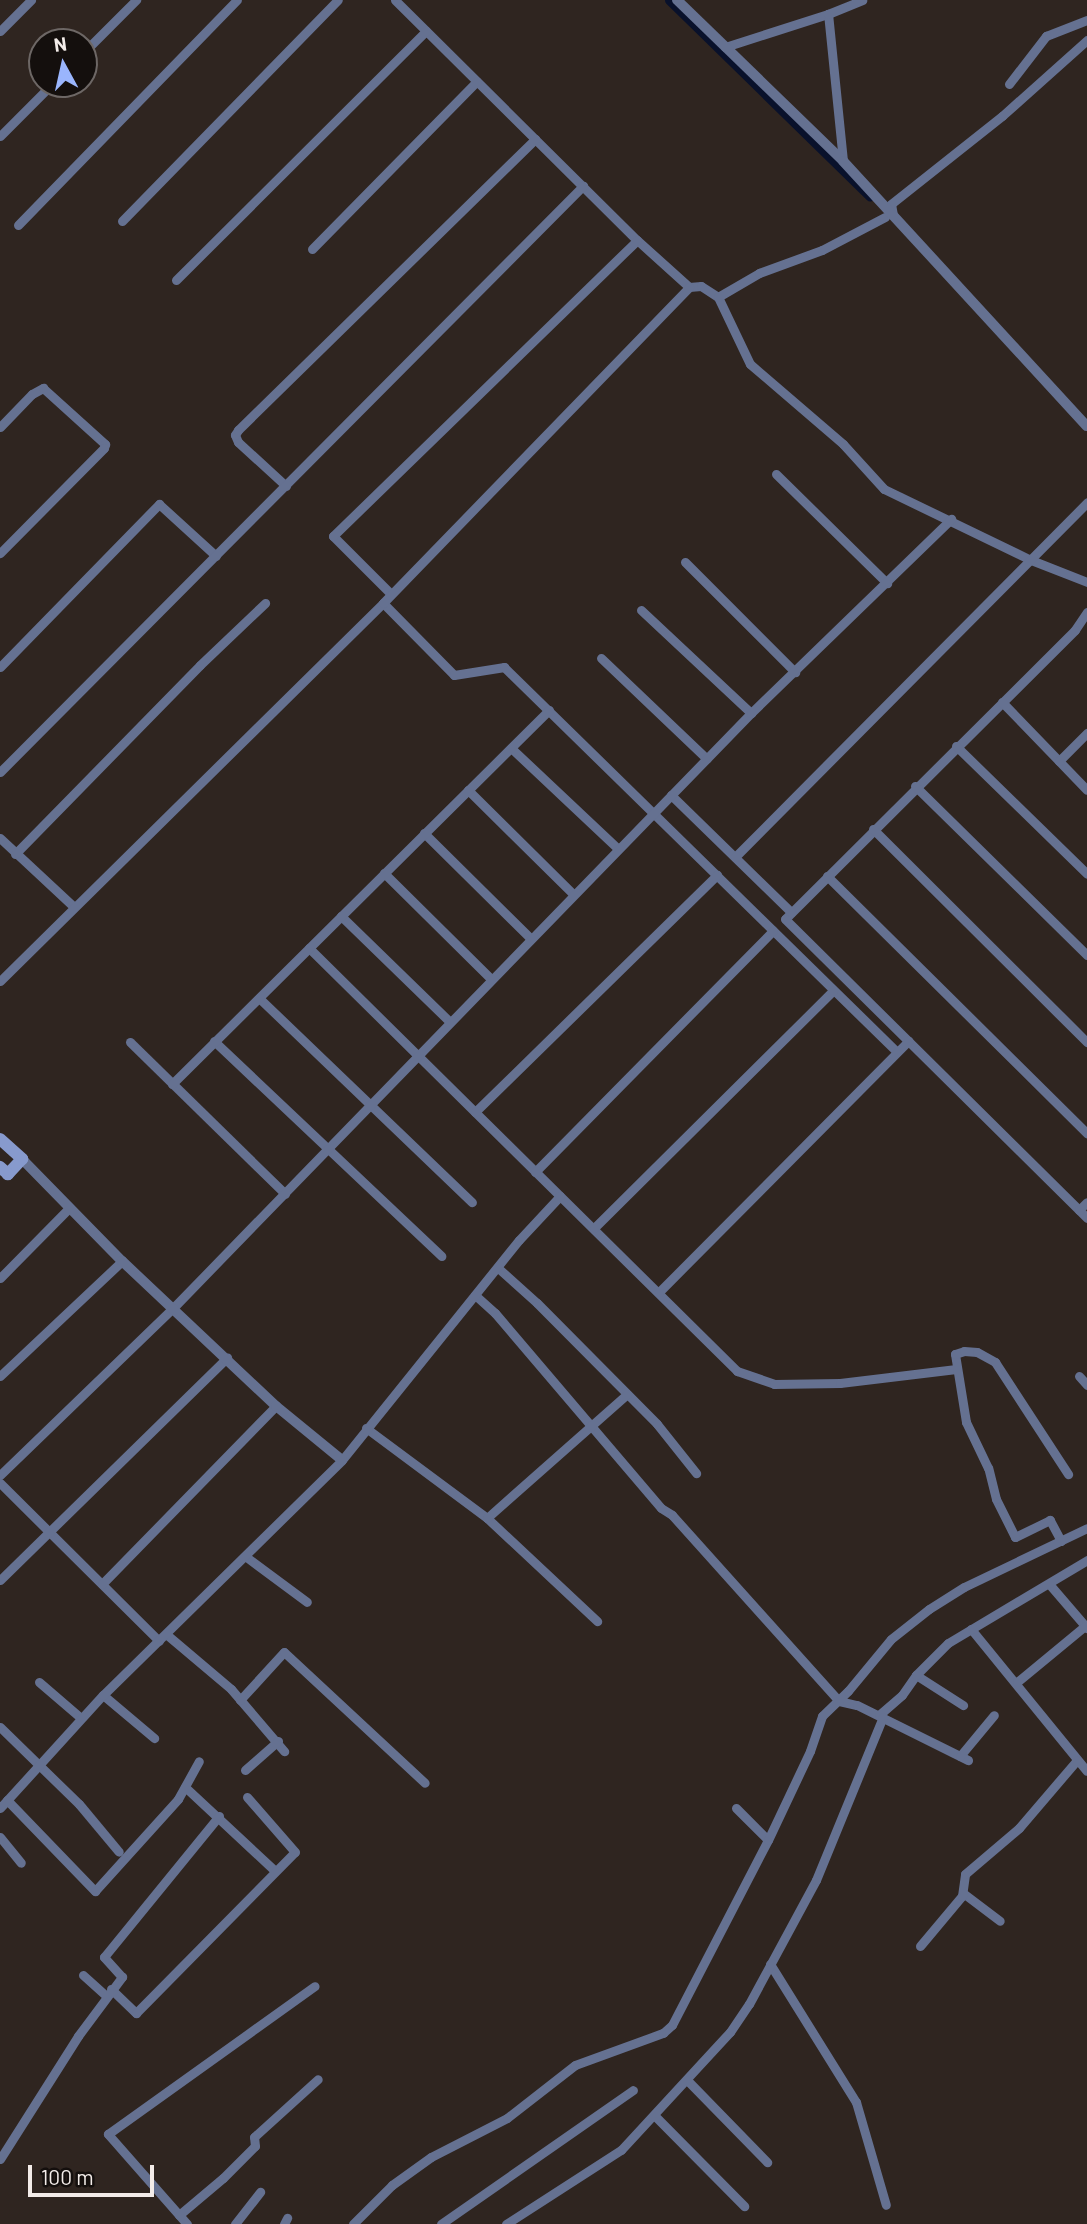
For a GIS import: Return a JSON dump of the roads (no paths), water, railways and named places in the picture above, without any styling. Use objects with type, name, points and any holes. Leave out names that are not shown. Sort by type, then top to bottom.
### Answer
[{"type":"main road","points":[[0,1139],[22,1159],[4,1170]]},
{"type":"street","points":[[0,31],[31,0]]},
{"type":"street","points":[[98,38],[136,0]]},
{"type":"street","points":[[18,225],[237,0]]},
{"type":"street","points":[[122,221],[338,0]]},
{"type":"street","points":[[395,0],[637,240],[689,287]]},
{"type":"street","points":[[677,0],[843,161],[889,218],[1087,426]]},
{"type":"street","points":[[725,47],[828,15],[842,4],[862,0]]},
{"type":"street","points":[[828,15],[843,161]]},
{"type":"street","points":[[1009,84],[1046,36],[1087,20]]},
{"type":"street","points":[[176,280],[426,31]]},
{"type":"street","points":[[889,218],[891,204],[1002,116],[1087,40]]},
{"type":"street","points":[[312,249],[477,81]]},
{"type":"street","points":[[0,136],[38,98]]},
{"type":"street","points":[[286,486],[238,442],[234,435],[535,139]]},
{"type":"street","points":[[0,772],[583,186]]},
{"type":"street","points":[[718,297],[759,273],[822,250],[889,218]]},
{"type":"street","points":[[391,594],[333,536],[637,240]]},
{"type":"street","points":[[0,981],[383,603],[689,287],[701,286],[718,297],[750,364],[843,444],[884,489],[951,519],[1031,561],[1087,582]]},
{"type":"street","points":[[0,427],[32,394],[43,388],[104,444],[104,448],[0,553]]},
{"type":"street","points":[[776,474],[887,583]]},
{"type":"street","points":[[735,857],[1087,502]]},
{"type":"street","points":[[0,667],[159,504],[216,556]]},
{"type":"street","points":[[0,1475],[173,1308],[751,713],[951,519]]},
{"type":"street","points":[[685,562],[795,671]]},
{"type":"street","points":[[15,854],[200,665],[265,603]]},
{"type":"street","points":[[383,603],[454,676],[504,667],[897,1052]]},
{"type":"street","points":[[641,610],[751,713]]},
{"type":"street","points":[[1087,612],[1074,630],[791,912],[787,922],[1087,1218]]},
{"type":"street","points":[[601,658],[707,759]]},
{"type":"street","points":[[1002,702],[1087,790]]},
{"type":"street","points":[[172,1084],[549,710]]},
{"type":"street","points":[[1059,761],[1087,733]]},
{"type":"street","points":[[956,746],[1087,874]]},
{"type":"street","points":[[511,748],[618,849]]},
{"type":"street","points":[[915,786],[1087,955]]},
{"type":"street","points":[[468,790],[573,894]]},
{"type":"street","points":[[671,794],[791,912]]},
{"type":"street","points":[[873,829],[1087,1042]]},
{"type":"street","points":[[424,834],[530,938]]},
{"type":"street","points":[[0,838],[74,907]]},
{"type":"street","points":[[384,873],[491,979]]},
{"type":"street","points":[[475,1112],[717,875]]},
{"type":"street","points":[[827,876],[1087,1133]]},
{"type":"street","points":[[341,916],[450,1022]]},
{"type":"street","points":[[535,1172],[773,931]]},
{"type":"street","points":[[309,948],[737,1371],[774,1384],[840,1383],[956,1370]]},
{"type":"street","points":[[594,1228],[833,990]]},
{"type":"street","points":[[259,998],[472,1202]]},
{"type":"street","points":[[214,1041],[441,1256]]},
{"type":"street","points":[[659,1292],[908,1041]]},
{"type":"street","points":[[130,1042],[285,1194]]},
{"type":"street","points":[[22,1159],[122,1261],[276,1406],[342,1460]]},
{"type":"street","points":[[0,1808],[103,1695],[342,1460],[475,1295],[560,1196]]},
{"type":"street","points":[[1079,1210],[1087,1202]]},
{"type":"street","points":[[0,1278],[69,1208]]},
{"type":"street","points":[[0,1376],[122,1261]]},
{"type":"street","points":[[498,1268],[537,1303],[657,1424],[696,1474]]},
{"type":"street","points":[[475,1295],[495,1312],[591,1426],[839,1701],[881,1716],[964,1758],[994,1715]]},
{"type":"street","points":[[1062,1541],[1050,1520],[1015,1537],[996,1499],[988,1468],[972,1439],[956,1370],[955,1354],[964,1351],[986,1354],[995,1362],[1068,1474]]},
{"type":"street","points":[[0,1580],[228,1358]]},
{"type":"street","points":[[1079,1376],[1087,1385]]},
{"type":"street","points":[[487,1518],[627,1394]]},
{"type":"street","points":[[102,1584],[276,1406]]},
{"type":"street","points":[[366,1428],[487,1518],[597,1621]]},
{"type":"street","points":[[0,1483],[102,1584],[240,1700],[284,1751]]},
{"type":"street","points":[[353,2224],[392,2185],[431,2157],[507,2119],[575,2065],[663,2033],[672,2025],[768,1840],[810,1751],[822,1716],[839,1701],[891,1639],[929,1609],[964,1587],[1087,1528]]},
{"type":"street","points":[[245,1556],[307,1602]]},
{"type":"street","points":[[506,2224],[621,2150],[730,2032],[749,2004],[816,1880],[881,1716],[902,1695],[916,1675],[948,1643],[1050,1585],[1087,1560]]},
{"type":"street","points":[[1017,1682],[1085,1623],[1050,1585]]},
{"type":"street","points":[[971,1629],[1087,1771]]},
{"type":"street","points":[[240,1700],[284,1652],[425,1783]]},
{"type":"street","points":[[916,1675],[963,1705]]},
{"type":"street","points":[[39,1682],[81,1718]]},
{"type":"street","points":[[103,1695],[154,1738]]},
{"type":"street","points":[[0,1727],[79,1804],[119,1852]]},
{"type":"street","points":[[245,1770],[278,1741]]},
{"type":"street","points":[[0,1792],[95,1891],[185,1787],[199,1760]]},
{"type":"street","points":[[919,1946],[963,1893],[963,1880],[969,1869],[1019,1828],[1077,1760]]},
{"type":"street","points":[[185,1787],[275,1871]]},
{"type":"street","points":[[83,1975],[136,2013],[275,1871],[295,1849],[247,1797]]},
{"type":"street","points":[[736,1808],[768,1840]]},
{"type":"street","points":[[0,2159],[108,1992],[122,1975],[104,1957],[219,1816]]},
{"type":"street","points":[[0,1837],[20,1863]]},
{"type":"street","points":[[963,1893],[1000,1921]]},
{"type":"street","points":[[770,1964],[856,2102],[886,2205]]},
{"type":"street","points":[[187,2224],[108,2134],[315,1986]]},
{"type":"street","points":[[179,2215],[223,2178],[255,2146],[254,2137],[318,2080]]},
{"type":"street","points":[[687,2080],[767,2162]]},
{"type":"street","points":[[441,2224],[633,2090]]},
{"type":"street","points":[[655,2116],[744,2206]]},
{"type":"street","points":[[234,2224],[260,2192]]},
{"type":"waterway","points":[[669,0],[870,197]]}]
